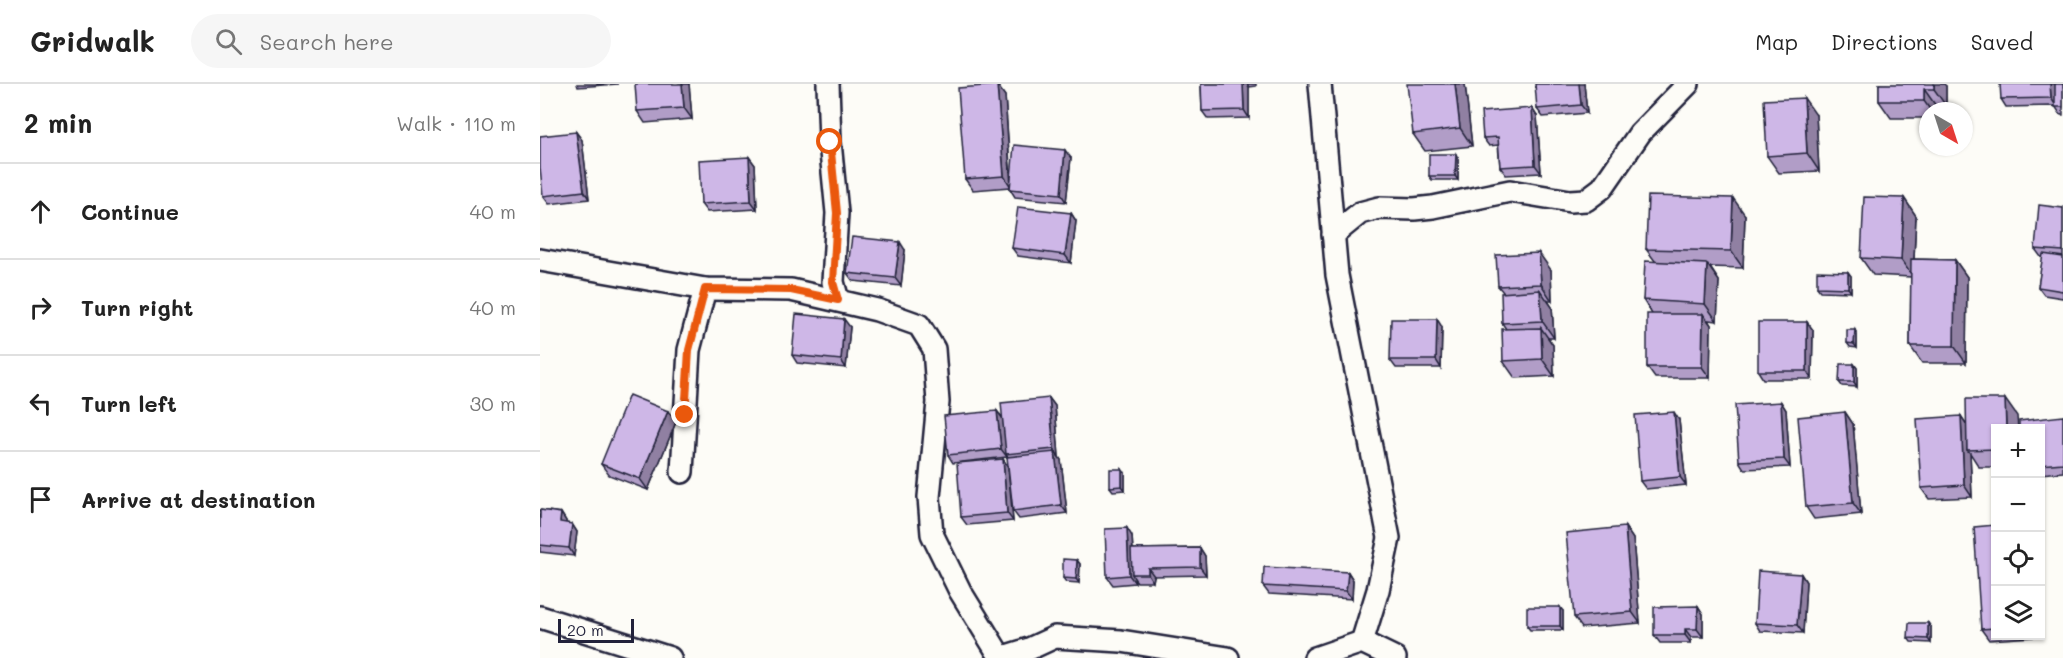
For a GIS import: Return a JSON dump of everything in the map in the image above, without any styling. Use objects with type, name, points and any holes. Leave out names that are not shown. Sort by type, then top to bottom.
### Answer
[{"type":"street","points":[[828,84],[830,142],[837,213],[833,282],[838,300]]},
{"type":"street","points":[[1320,84],[1337,275],[1389,538],[1378,590],[1362,642]]},
{"type":"street","points":[[1334,235],[1360,213],[1379,208],[1433,207],[1510,191],[1570,201],[1586,200],[1602,188],[1640,133],[1688,84]]},
{"type":"street","points":[[540,260],[705,289],[791,290],[878,310],[919,325],[934,349],[938,402],[929,497],[932,534],[960,591],[1000,658],[1056,637],[1121,640],[1228,658]]},
{"type":"street","points":[[682,472],[689,350],[705,289]]},
{"type":"street","points":[[540,617],[670,658]]},
{"type":"street","points":[[1315,658],[1362,642],[1395,658]]},
{"type":"building","points":[[635,84],[682,84],[684,108],[637,111]]},
{"type":"building","points":[[1201,84],[1243,84],[1244,110],[1202,111]]},
{"type":"building","points":[[1407,84],[1455,84],[1460,128],[1413,134]]},
{"type":"building","points":[[1535,84],[1579,84],[1581,105],[1537,109]]},
{"type":"building","points":[[1879,84],[1934,84],[1934,89],[1924,89],[1924,101],[1879,101]]},
{"type":"building","points":[[2000,84],[2050,84],[2051,98],[2001,99]]},
{"type":"building","points":[[2055,84],[2063,84],[2063,107],[2055,107]]},
{"type":"building","points":[[997,85],[1004,176],[965,179],[958,88]]},
{"type":"building","points":[[1804,98],[1807,153],[1767,156],[1764,100]]},
{"type":"building","points":[[1532,108],[1535,165],[1500,167],[1498,137],[1483,138],[1481,112]]},
{"type":"building","points":[[576,132],[584,191],[543,196],[540,136]]},
{"type":"building","points":[[1014,145],[1065,150],[1061,194],[1010,189]]},
{"type":"building","points":[[1429,154],[1456,154],[1455,176],[1429,176]]},
{"type":"building","points":[[749,157],[751,201],[701,204],[699,160]]},
{"type":"building","points":[[1648,196],[1733,198],[1731,251],[1646,249]]},
{"type":"building","points":[[1864,197],[1904,198],[1901,260],[1861,258]]},
{"type":"building","points":[[2039,205],[2063,208],[2063,251],[2035,249]]},
{"type":"building","points":[[1018,207],[1071,213],[1065,255],[1012,248]]},
{"type":"building","points":[[852,237],[900,242],[895,278],[847,273]]},
{"type":"building","points":[[1539,253],[1541,284],[1498,286],[1496,255]]},
{"type":"building","points":[[2043,254],[2063,257],[2063,291],[2038,287]]},
{"type":"building","points":[[1911,259],[1955,260],[1954,346],[1910,346]]},
{"type":"building","points":[[1645,261],[1707,264],[1705,304],[1643,300]]},
{"type":"building","points":[[1817,271],[1848,272],[1848,288],[1817,287]]},
{"type":"building","points":[[1540,290],[1542,321],[1502,323],[1501,293]]},
{"type":"building","points":[[796,314],[844,319],[841,360],[792,355]]},
{"type":"building","points":[[1647,314],[1703,314],[1702,367],[1647,367]]},
{"type":"building","points":[[1391,319],[1437,319],[1436,360],[1390,360]]},
{"type":"building","points":[[1758,322],[1807,322],[1807,371],[1758,371]]},
{"type":"building","points":[[1541,328],[1542,359],[1503,361],[1502,329]]},
{"type":"building","points":[[1847,330],[1855,330],[1854,344],[1847,343]]},
{"type":"building","points":[[1840,364],[1854,364],[1854,382],[1839,382]]},
{"type":"building","points":[[629,395],[668,411],[640,479],[601,464]]},
{"type":"building","points":[[1049,398],[1054,449],[1006,454],[1001,403]]},
{"type":"building","points":[[1966,399],[2005,399],[2006,424],[1991,424],[1991,449],[1967,450]]},
{"type":"building","points":[[1781,402],[1784,459],[1739,461],[1735,405]]},
{"type":"building","points":[[997,411],[1001,449],[948,455],[944,416]]},
{"type":"building","points":[[1674,412],[1680,477],[1640,481],[1635,415]]},
{"type":"building","points":[[1845,412],[1853,503],[1806,507],[1798,417]]},
{"type":"building","points":[[1961,416],[1964,485],[1921,488],[1917,419]]},
{"type":"building","points":[[2063,416],[2063,463],[2045,465],[2045,424],[2019,424],[2019,421]]},
{"type":"building","points":[[1055,452],[1061,505],[1013,511],[1007,457]]},
{"type":"building","points":[[1003,459],[1007,513],[961,517],[957,463]]},
{"type":"building","points":[[1110,469],[1122,469],[1122,486],[1110,487]]},
{"type":"building","points":[[540,510],[561,513],[560,522],[572,524],[569,548],[540,545]]},
{"type":"building","points":[[1991,525],[1991,628],[1981,629],[1974,527]]},
{"type":"building","points":[[1625,527],[1632,612],[1574,617],[1566,533]]},
{"type":"building","points":[[1127,528],[1129,575],[1107,577],[1105,529]]},
{"type":"building","points":[[1200,548],[1200,567],[1148,568],[1148,574],[1132,574],[1131,549]]},
{"type":"building","points":[[1063,559],[1077,560],[1076,579],[1063,578]]},
{"type":"building","points":[[1264,567],[1348,572],[1346,591],[1263,586]]},
{"type":"building","points":[[1758,571],[1801,574],[1797,625],[1755,623]]},
{"type":"building","points":[[1698,606],[1697,629],[1685,629],[1685,635],[1654,635],[1654,607]]},
{"type":"building","points":[[1527,607],[1560,607],[1560,626],[1527,626]]},
{"type":"building","points":[[1909,623],[1928,623],[1928,639],[1908,638]]},
{"type":"route","points":[[685,415],[689,350],[705,289],[791,290],[838,300],[833,282],[837,213],[830,142]]}]
